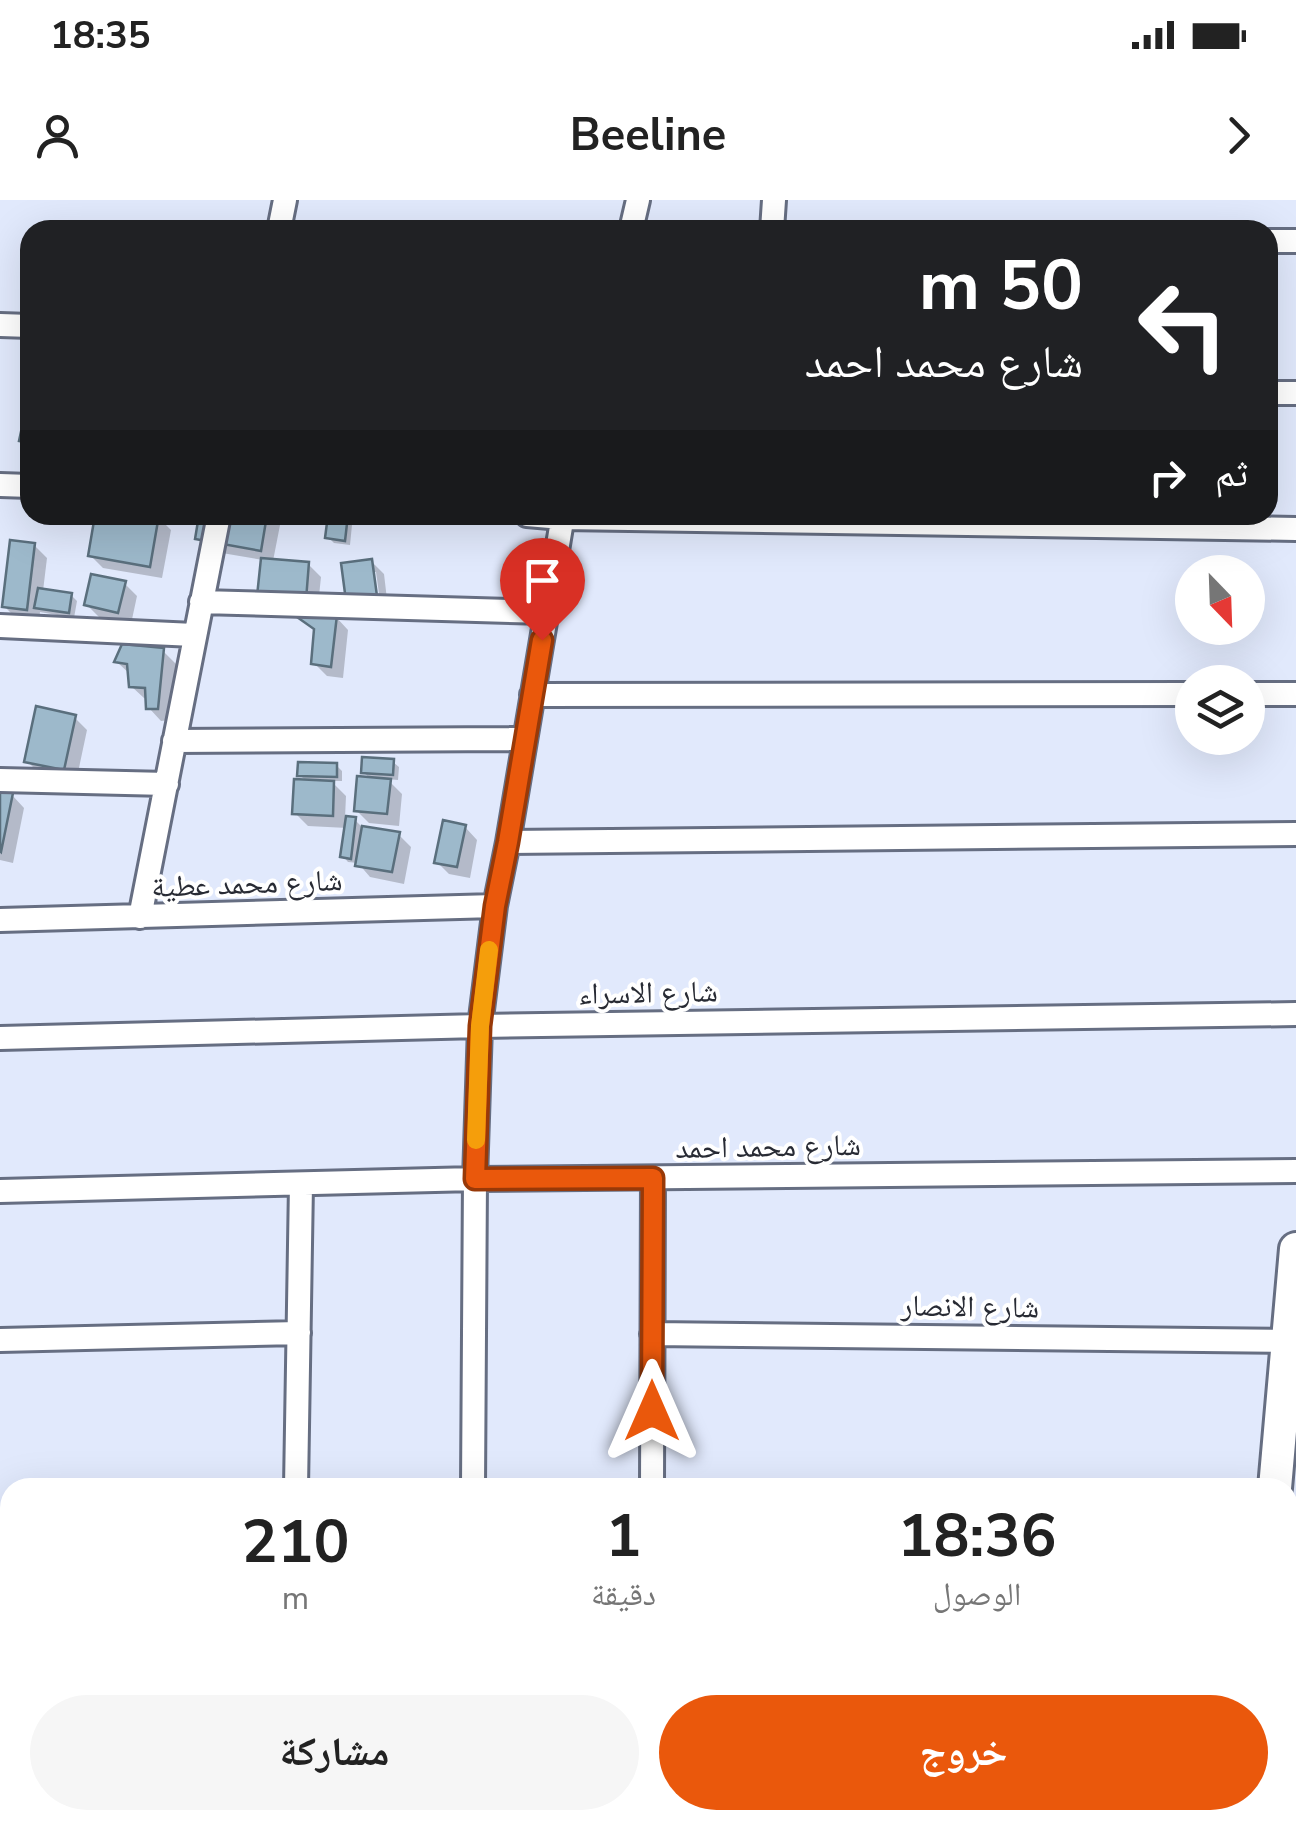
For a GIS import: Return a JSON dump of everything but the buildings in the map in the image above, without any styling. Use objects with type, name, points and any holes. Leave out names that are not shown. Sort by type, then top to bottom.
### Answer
[{"type":"street","points":[[274,200],[285,200]]},
{"type":"street","points":[[140,917],[217,525]]},
{"type":"street","points":[[473,1478],[480,1026],[495,906],[561,525]]},
{"type":"street","points":[[1070,525],[1296,529]]},
{"type":"street","points":[[201,602],[546,612]]},
{"type":"street","points":[[0,626],[194,635]]},
{"type":"street","points":[[532,694],[1175,694]]},
{"type":"street","points":[[1265,694],[1296,694]]},
{"type":"street","points":[[174,740],[524,739]]},
{"type":"street","points":[[0,780],[167,784]]},
{"type":"street","points":[[508,842],[1296,834]]},
{"type":"street","name":"شارع محمد عطية","points":[[0,920],[495,906]]},
{"type":"street","name":"شارع الاسراء","points":[[0,1038],[480,1026],[1296,1014]]},
{"type":"street","name":"شارع محمد احمد","points":[[0,1191],[475,1179],[1296,1171]]},
{"type":"street","points":[[652,1478],[653,1178]]},
{"type":"street","points":[[296,1478],[300,1184]]},
{"type":"street","points":[[1276,1478],[1289,1379],[1288,1340],[1296,1250]]},
{"type":"street","points":[[0,1340],[299,1333]]},
{"type":"street","name":"شارع الانصار","points":[[652,1334],[1288,1340]]},
{"type":"slow traffic","points":[[476,1140],[480,1026],[489,950]]},
{"type":"route","points":[[542,640],[495,906],[480,1026],[475,1179],[653,1178],[652,1411]]}]
